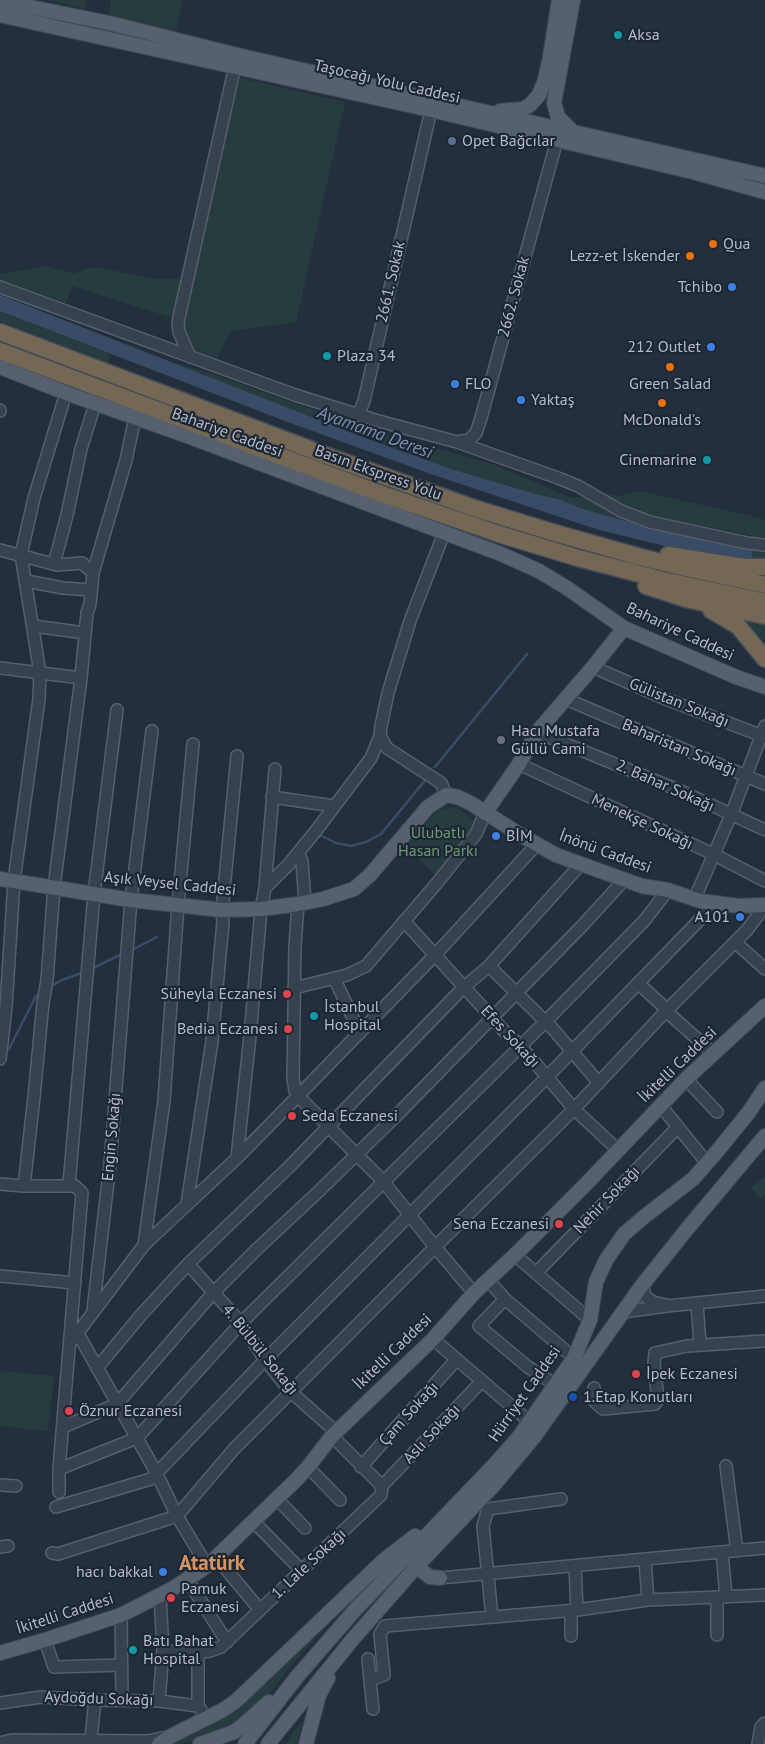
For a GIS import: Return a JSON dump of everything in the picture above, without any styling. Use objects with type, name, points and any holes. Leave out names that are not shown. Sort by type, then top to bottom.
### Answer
[{"type":"highway","name":"Basın Ekspress Yolu","points":[[0,332],[406,485],[552,532],[640,557],[765,585]]},
{"type":"highway","name":"Basın Ekspress Yolu","points":[[0,351],[368,489],[499,534],[578,558],[663,580],[765,602]]},
{"type":"highway","points":[[499,534],[536,552],[686,599],[765,616]]},
{"type":"highway","points":[[640,557],[661,554],[744,566],[765,567]]},
{"type":"highway","points":[[707,573],[724,572],[765,575]]},
{"type":"highway","points":[[686,599],[738,626],[765,658]]},
{"type":"main road","name":"Taşocağı Yolu Caddesi","points":[[0,0],[109,23],[236,61],[431,110],[693,172],[765,192]]},
{"type":"main road","points":[[487,112],[523,109],[530,105],[539,95],[545,80],[550,57],[559,0]]},
{"type":"main road","points":[[572,132],[558,117],[554,103],[573,0]]},
{"type":"main road","name":"Taşocağı Yolu Caddesi","points":[[0,14],[355,83],[765,176]]},
{"type":"main road","name":"Bahariye Caddesi","points":[[0,367],[501,554],[538,571],[567,588],[624,628],[765,688]]},
{"type":"main road","points":[[485,813],[519,764],[538,732],[624,628]]},
{"type":"main road","name":"Aşık Veysel Caddesi","points":[[0,879],[131,900],[222,910],[261,909],[323,899],[354,889],[370,875],[428,807],[446,795]]},
{"type":"main road","name":"İnönü Caddesi","points":[[446,795],[458,797],[556,854],[642,886],[668,890],[694,900],[740,906],[765,905]]},
{"type":"main road","name":"İkitelli Caddesi","points":[[0,1653],[121,1615],[187,1579],[212,1561],[277,1499],[308,1467],[334,1434],[432,1339],[474,1293],[515,1255],[686,1079],[765,1006]]},
{"type":"main road","name":"Hürriyet Caddesi","points":[[296,1678],[354,1611],[495,1464],[530,1422],[574,1358],[590,1320],[596,1282],[606,1260],[624,1234],[693,1179],[749,1112],[765,1088]]},
{"type":"main road","name":"Hürriyet Caddesi","points":[[340,1655],[373,1615],[494,1485],[534,1438],[643,1284],[686,1229],[765,1136]]},
{"type":"main road","points":[[590,1320],[599,1330],[614,1327]]},
{"type":"main road","points":[[159,1744],[236,1701],[384,1560],[459,1501]]},
{"type":"main road","points":[[440,1578],[430,1577],[422,1571],[418,1566],[415,1556],[421,1545],[440,1526],[447,1515]]},
{"type":"main road","points":[[433,1550],[430,1558],[431,1565],[434,1573],[440,1578]]},
{"type":"main road","points":[[399,1589],[440,1578]]},
{"type":"main road","points":[[268,1744],[340,1655]]},
{"type":"main road","points":[[306,1744],[320,1695],[340,1655]]},
{"type":"main road","points":[[200,1744],[221,1737],[241,1727],[296,1678]]},
{"type":"main road","points":[[245,1744],[296,1678]]},
{"type":"main road","points":[[277,1744],[311,1689]]},
{"type":"street","points":[[190,357],[179,332],[178,322],[236,61]]},
{"type":"street","name":"2661. Sokak","points":[[358,415],[364,401],[431,110]]},
{"type":"street","name":"2662. Sokak","points":[[457,442],[468,440],[476,433],[481,418],[557,140]]},
{"type":"street","points":[[0,287],[295,395],[358,415],[457,442],[578,486],[621,511],[650,522],[747,543],[765,545]]},
{"type":"street","points":[[0,1055],[6,1007],[14,881],[39,699],[40,673],[22,555],[34,498],[66,393]]},
{"type":"street","points":[[54,564],[81,449],[95,404]]},
{"type":"street","points":[[24,1186],[46,984],[54,887],[93,573],[126,460],[135,418]]},
{"type":"street","points":[[265,888],[298,853],[371,758],[380,736],[388,693],[410,622],[444,533]]},
{"type":"street","points":[[0,550],[54,564],[82,563],[93,573]]},
{"type":"street","points":[[26,581],[63,588],[91,590]]},
{"type":"street","points":[[33,626],[86,633]]},
{"type":"street","name":"Gülistan Sokağı","points":[[593,667],[666,699],[764,733]]},
{"type":"street","points":[[0,668],[81,678]]},
{"type":"street","name":"Baharistan Sokağı","points":[[566,699],[765,784]]},
{"type":"street","points":[[69,1185],[94,894],[117,710]]},
{"type":"street","name":"Engin Sokağı","points":[[93,1313],[110,1164],[131,900],[152,731]]},
{"type":"street","name":"2. Bahar Sokağı","points":[[538,732],[683,792],[765,830]]},
{"type":"street","points":[[694,900],[764,733]]},
{"type":"street","points":[[380,736],[387,748],[441,783],[446,795]]},
{"type":"street","points":[[144,1245],[164,1101],[178,905],[193,744]]},
{"type":"street","points":[[187,1204],[212,1041],[237,756]]},
{"type":"street","name":"Menekşe Sokağı","points":[[519,764],[714,854],[765,881]]},
{"type":"street","points":[[237,1158],[261,909],[265,888],[275,769]]},
{"type":"street","points":[[272,797],[334,806]]},
{"type":"street","points":[[294,988],[347,975],[366,966],[476,834],[485,813]]},
{"type":"street","points":[[70,1343],[144,1245],[237,1158],[360,1033],[537,844]]},
{"type":"street","points":[[298,853],[302,861],[301,903],[294,988],[293,1078],[298,1096],[383,1181],[474,1293]]},
{"type":"street","points":[[97,1368],[141,1315],[188,1264],[290,1166],[464,987],[489,966],[581,864]]},
{"type":"street","points":[[62,1427],[117,1404],[213,1293],[356,1155],[516,994],[582,926],[624,879]]},
{"type":"street","points":[[59,1469],[137,1438],[241,1323],[545,1022],[644,921],[668,890]]},
{"type":"street","points":[[56,1507],[151,1479],[265,1360],[547,1077],[716,903]]},
{"type":"street","points":[[52,1553],[58,1554],[177,1516],[234,1449],[574,1109],[666,1011],[735,942],[765,905]]},
{"type":"street","name":"Efes Sokağı","points":[[404,921],[520,1046],[574,1109],[618,1150]]},
{"type":"street","points":[[735,942],[765,969]]},
{"type":"street","points":[[489,966],[553,1029],[599,1083]]},
{"type":"street","points":[[334,978],[360,1033]]},
{"type":"street","points":[[638,983],[714,1054]]},
{"type":"street","points":[[686,1079],[717,1112]]},
{"type":"street","points":[[661,1106],[707,1163]]},
{"type":"street","name":"Nehir Sokağı","points":[[536,1273],[678,1127]]},
{"type":"street","points":[[0,1184],[24,1186],[69,1185],[75,1186],[82,1193],[62,1427],[59,1492]]},
{"type":"street","points":[[515,1255],[590,1320]]},
{"type":"street","name":"4. Bülbül Sokağı","points":[[188,1264],[241,1323],[265,1360],[291,1392],[334,1434]]},
{"type":"street","points":[[0,1276],[75,1283]]},
{"type":"street","points":[[488,1280],[505,1299],[574,1358]]},
{"type":"street","points":[[643,1284],[644,1294],[647,1298],[652,1302],[667,1306]]},
{"type":"street","points":[[624,1313],[667,1306],[765,1296]]},
{"type":"street","points":[[505,1299],[479,1326],[528,1367],[556,1385]]},
{"type":"street","points":[[697,1303],[700,1345]]},
{"type":"street","points":[[77,1332],[156,1472],[177,1516],[212,1561],[260,1610]]},
{"type":"street","points":[[432,1339],[530,1422]]},
{"type":"street","points":[[594,1388],[594,1402],[603,1409],[655,1404],[658,1400],[654,1363],[656,1353],[700,1345],[765,1341]]},
{"type":"street","name":"Çam Sokağı","points":[[361,1467],[456,1360]]},
{"type":"street","name":"Aslı Sokağı","points":[[382,1486],[482,1381]]},
{"type":"street","points":[[334,1434],[361,1467],[382,1486]]},
{"type":"street","points":[[726,1466],[737,1551]]},
{"type":"street","points":[[308,1467],[340,1500]]},
{"type":"street","points":[[0,1485],[16,1486]]},
{"type":"street","name":"1. Lale Sokağı","points":[[163,1651],[198,1653],[216,1649],[227,1642],[381,1495],[382,1486]]},
{"type":"street","points":[[277,1499],[305,1528]]},
{"type":"street","points":[[492,1617],[483,1526],[488,1508],[560,1499]]},
{"type":"street","points":[[253,1521],[301,1570]]},
{"type":"street","points":[[440,1578],[765,1548]]},
{"type":"street","points":[[717,1635],[721,1597],[722,1552]]},
{"type":"street","points":[[645,1560],[648,1600]]},
{"type":"street","points":[[571,1636],[574,1611],[575,1566]]},
{"type":"street","points":[[187,1579],[227,1642]]},
{"type":"street","points":[[159,1701],[163,1651],[160,1595]]},
{"type":"street","points":[[370,1680],[384,1675],[380,1634],[385,1626],[574,1611],[648,1600],[765,1595]]},
{"type":"street","points":[[121,1615],[122,1699]]},
{"type":"street","points":[[45,1640],[54,1667],[122,1665]]},
{"type":"street","points":[[198,1653],[198,1706],[205,1719]]},
{"type":"street","points":[[368,1659],[373,1709]]},
{"type":"street","name":"Aydoğdu Sokağı","points":[[0,1703],[41,1697],[159,1701],[198,1706]]},
{"type":"street","points":[[91,1739],[95,1700]]},
{"type":"street","points":[[758,1744],[762,1727],[765,1723]]},
{"type":"street","points":[[0,1743],[12,1740],[91,1739],[148,1741],[171,1736]]},
{"type":"green space","points":[[49,0],[87,0],[85,9]]},
{"type":"green space","points":[[111,0],[182,0],[176,32],[108,19]]},
{"type":"green space","points":[[240,78],[345,102],[296,322],[231,331],[216,360],[195,351],[181,328]]},
{"type":"green space","points":[[46,266],[75,274],[87,268],[100,268],[154,279],[185,279],[173,318],[72,286],[66,303],[0,280],[0,274]]},
{"type":"green space","points":[[0,311],[110,354],[108,363],[0,321]]},
{"type":"green space","points":[[167,361],[207,372],[364,428],[495,465],[571,498],[582,497],[659,530],[454,470],[365,438]]},
{"type":"green space","points":[[592,491],[619,496],[639,491],[756,517],[765,520],[765,538],[646,515]]},
{"type":"green space","points":[[753,549],[765,550],[765,562],[751,562]]},
{"type":"green space","points":[[735,615],[765,621],[765,649]]},
{"type":"green space","name":"Ulubatlı Hasan Parkı","points":[[458,808],[477,823],[476,830],[445,867],[434,874],[404,845],[440,809]]},
{"type":"green space","points":[[765,1176],[765,1195],[760,1199],[751,1188]]},
{"type":"green space","points":[[0,1371],[54,1376],[48,1431],[0,1426]]},
{"type":"green space","points":[[345,1605],[290,1667],[266,1698],[242,1721],[220,1733],[181,1744],[171,1744],[181,1737]]},
{"type":"green space","points":[[303,1720],[297,1744],[285,1744]]},
{"type":"water","name":"Ayamama Deresi","points":[[0,295],[365,438],[454,470],[659,530],[753,549],[751,562],[690,552],[599,530],[431,474],[285,421],[0,311]]},
{"type":"waterway","points":[[435,767],[527,654]]},
{"type":"waterway","points":[[320,835],[336,843],[351,846],[366,842],[381,834],[427,778]]},
{"type":"waterway","points":[[130,951],[157,937]]},
{"type":"waterway","points":[[91,969],[122,954]]},
{"type":"waterway","points":[[50,987],[62,980],[84,972]]},
{"type":"waterway","points":[[4,1053],[9,1049],[36,996],[41,993]]},
{"type":"place","name":"Aksa","points":[[618,35]]},
{"type":"place","name":"Opet Bağcılar","points":[[452,141]]},
{"type":"place","name":"Qua","points":[[713,244]]},
{"type":"place","name":"Lezz-et İskender","points":[[690,256]]},
{"type":"place","name":"Tchibo","points":[[732,287]]},
{"type":"place","name":"212 Outlet","points":[[711,347]]},
{"type":"place","name":"Plaza 34","points":[[327,356]]},
{"type":"place","name":"Green Salad","points":[[670,367]]},
{"type":"place","name":"FLO","points":[[455,384]]},
{"type":"place","name":"Yaktaş","points":[[521,400]]},
{"type":"place","name":"McDonald's","points":[[662,403]]},
{"type":"place","name":"Cinemarine","points":[[707,460]]},
{"type":"place","name":"Hacı Mustafa Güllü Cami","points":[[501,740]]},
{"type":"place","name":"BİM","points":[[496,836]]},
{"type":"place","name":"A101","points":[[740,917]]},
{"type":"place","name":"Süheyla Eczanesi","points":[[287,994]]},
{"type":"place","name":"İstanbul Hospital","points":[[314,1016]]},
{"type":"place","name":"Bedia Eczanesi","points":[[288,1029]]},
{"type":"place","name":"Seda Eczanesi","points":[[292,1116]]},
{"type":"place","name":"Sena Eczanesi","points":[[559,1224]]},
{"type":"place","name":"İpek Eczanesi","points":[[636,1374]]},
{"type":"place","name":"1.Etap Konutları","points":[[573,1397]]},
{"type":"place","name":"Öznur Eczanesi","points":[[69,1411]]},
{"type":"place","name":"hacı bakkal","points":[[163,1572]]},
{"type":"place","name":"Pamuk Eczanesi","points":[[171,1598]]},
{"type":"place","name":"Batı Bahat Hospital","points":[[133,1650]]},
{"type":"district","name":"Atatürk","points":[[212,1564]]}]
